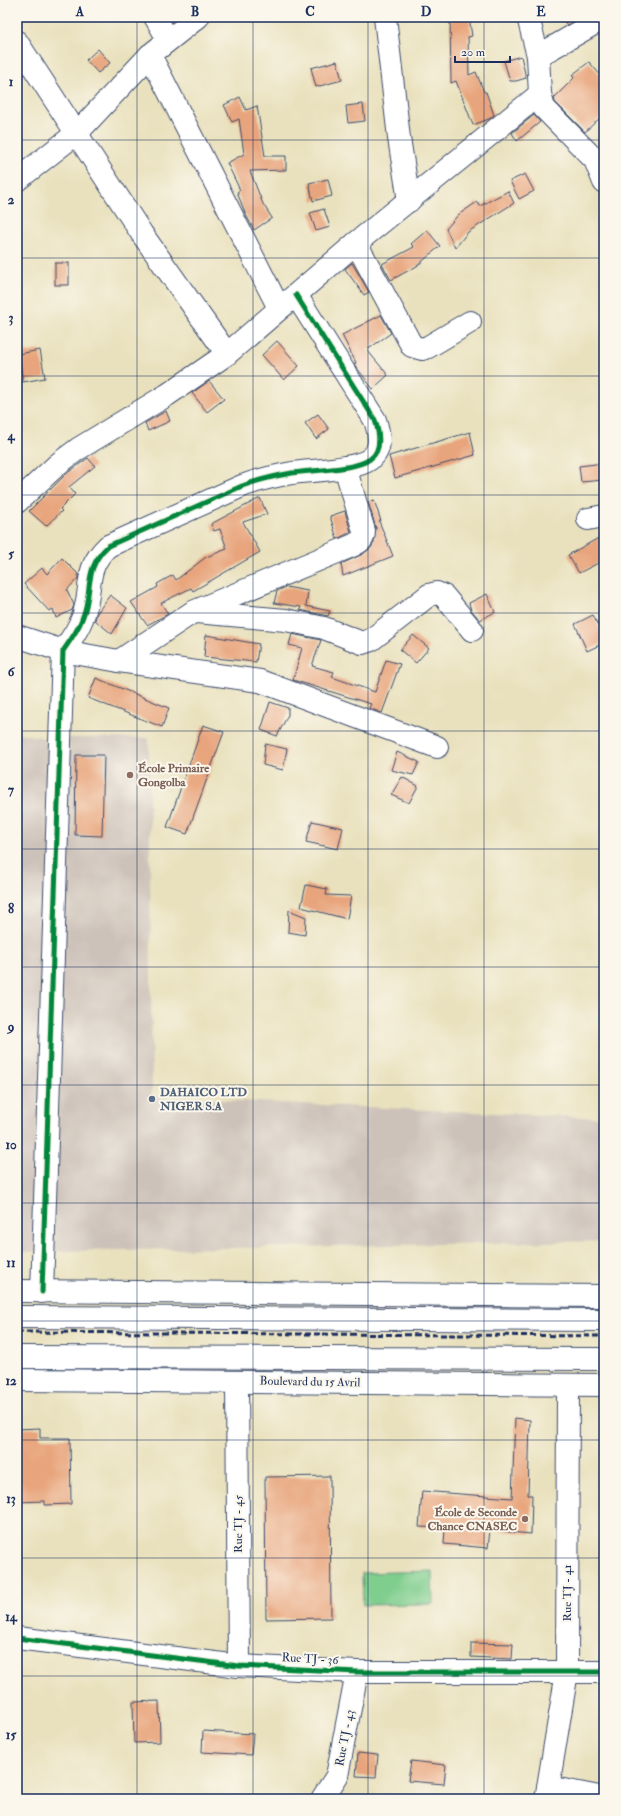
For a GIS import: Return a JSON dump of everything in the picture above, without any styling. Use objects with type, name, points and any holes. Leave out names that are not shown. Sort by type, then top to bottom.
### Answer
[{"type":"main road","points":[[155,17],[168,39]]},
{"type":"main road","points":[[17,180],[77,133],[150,55],[168,39],[198,17]]},
{"type":"main road","points":[[384,17],[399,138],[409,201]]},
{"type":"main road","points":[[528,17],[538,56],[541,102],[548,114],[595,160],[604,182]]},
{"type":"main road","points":[[538,56],[604,18]]},
{"type":"main road","points":[[17,42],[142,234],[227,354]]},
{"type":"main road","points":[[42,1292],[63,651],[82,620],[92,570],[98,555],[108,546],[242,486],[265,478],[292,473],[359,465],[371,459],[378,448],[379,433],[375,420],[287,301],[150,55]]},
{"type":"main road","points":[[17,502],[58,464],[78,449],[167,395],[227,354],[356,243],[540,94]]},
{"type":"main road","points":[[356,243],[412,346],[422,350],[470,322]]},
{"type":"main road","points":[[119,662],[193,612],[354,546],[361,541],[364,536],[364,531],[345,467]]},
{"type":"main road","points":[[193,612],[286,620],[324,628],[362,643],[371,640],[429,595],[437,593],[444,596],[472,630]]},
{"type":"main road","points":[[17,636],[63,651],[119,662],[260,681],[437,747]]},
{"type":"main road","points":[[17,1291],[604,1296]]},
{"type":"main road","points":[[17,1317],[604,1320]]},
{"type":"main road","name":"Boulevard du 15 Avril","points":[[17,1357],[604,1359]]},
{"type":"main road","name":"Boulevard du 15 Avril","points":[[17,1380],[604,1385]]},
{"type":"main road","name":"Rue TJ - 45","points":[[237,1382],[239,1666]]},
{"type":"main road","name":"Rue TJ - 41","points":[[547,1793],[567,1672],[568,1385]]},
{"type":"main road","name":"Rue TJ - 36","points":[[17,1638],[239,1666],[357,1672],[604,1672]]},
{"type":"main road","name":"Rue TJ - 43","points":[[322,1799],[337,1776],[357,1672]]},
{"type":"main road","points":[[547,1793],[604,1798]]},
{"type":"shaded area","points":[[17,733],[45,738],[149,738],[152,1097],[604,1118],[604,1241],[17,1252]]},
{"type":"green space","points":[[432,1571],[433,1604],[363,1605],[362,1573]]},
{"type":"building","points":[[450,17],[469,17],[472,36],[468,37],[469,75],[476,72],[484,92],[486,92],[494,115],[489,119],[473,125],[456,81],[451,83]]},
{"type":"building","points":[[560,17],[581,17],[567,25]]},
{"type":"building","points":[[98,49],[110,63],[98,73],[86,60]]},
{"type":"building","points":[[521,56],[526,78],[510,81],[504,61]]},
{"type":"building","points":[[337,61],[342,80],[316,87],[311,68]]},
{"type":"building","points":[[589,62],[604,79],[604,114],[585,132],[555,102],[554,98],[574,78],[572,75]]},
{"type":"building","points":[[240,97],[246,110],[257,106],[265,156],[286,156],[286,170],[250,171],[263,204],[272,218],[254,230],[245,213],[237,192],[240,190],[227,163],[244,154],[239,119],[232,122],[224,105]]},
{"type":"building","points":[[363,104],[365,121],[348,123],[346,106]]},
{"type":"building","points":[[534,115],[540,122],[517,141],[512,133]]},
{"type":"building","points":[[525,174],[534,191],[519,199],[510,181]]},
{"type":"building","points":[[328,179],[332,196],[313,201],[309,183]]},
{"type":"building","points":[[508,191],[514,203],[468,232],[455,248],[446,229],[458,215],[477,202],[480,206]]},
{"type":"building","points":[[324,209],[330,227],[316,231],[310,213]]},
{"type":"building","points":[[427,230],[440,246],[417,266],[391,280],[382,264],[414,247],[411,244]]},
{"type":"building","points":[[55,263],[69,263],[69,285],[55,285]]},
{"type":"building","points":[[352,263],[369,292],[364,295],[345,269]]},
{"type":"building","points":[[381,315],[391,333],[367,350],[388,375],[373,389],[354,364],[356,363],[342,335]]},
{"type":"building","points":[[277,341],[299,366],[284,380],[262,355]]},
{"type":"building","points":[[40,350],[45,378],[23,382],[19,354]]},
{"type":"building","points":[[209,381],[224,399],[207,412],[192,393]]},
{"type":"building","points":[[166,411],[170,421],[148,431],[145,423]]},
{"type":"building","points":[[318,414],[329,429],[316,439],[305,423]]},
{"type":"building","points":[[470,432],[475,455],[395,478],[389,456]]},
{"type":"building","points":[[88,458],[95,466],[69,487],[75,494],[60,509],[62,511],[46,526],[29,511],[66,474]]},
{"type":"building","points":[[604,463],[604,480],[581,482],[579,466]]},
{"type":"building","points":[[260,498],[267,514],[243,522],[260,552],[193,591],[191,588],[161,603],[168,614],[147,625],[131,602],[158,587],[157,584],[173,575],[176,580],[206,557],[227,549],[220,529],[214,531],[211,524]]},
{"type":"building","points":[[374,500],[381,521],[379,521],[393,556],[343,576],[341,564],[363,554],[371,548],[374,542],[376,528],[368,502]]},
{"type":"building","points":[[345,511],[351,532],[337,539],[330,516]]},
{"type":"building","points":[[604,535],[604,560],[579,573],[568,555]]},
{"type":"building","points":[[62,558],[78,574],[78,578],[67,590],[74,605],[72,610],[56,618],[53,609],[49,611],[24,584],[42,568],[47,574]]},
{"type":"building","points":[[286,587],[308,591],[306,606],[330,611],[328,616],[300,610],[301,607],[274,603],[277,591]]},
{"type":"building","points":[[487,594],[495,612],[480,620],[471,610],[469,603]]},
{"type":"building","points":[[110,595],[127,608],[112,634],[95,620],[97,613]]},
{"type":"building","points":[[593,615],[604,638],[604,643],[587,651],[575,624]]},
{"type":"building","points":[[292,634],[321,640],[312,666],[334,672],[332,677],[375,692],[386,660],[400,664],[382,713],[369,708],[371,704],[293,680],[302,648],[289,645]]},
{"type":"building","points":[[206,635],[259,644],[256,662],[204,657]]},
{"type":"building","points":[[413,635],[429,648],[416,663],[400,650]]},
{"type":"building","points":[[96,678],[169,708],[162,727],[88,698]]},
{"type":"building","points":[[270,702],[288,708],[288,715],[277,736],[261,730]]},
{"type":"building","points":[[203,725],[224,732],[187,834],[167,827]]},
{"type":"building","points":[[265,744],[287,749],[283,770],[263,765]]},
{"type":"building","points":[[397,752],[419,762],[413,775],[391,770]]},
{"type":"building","points":[[76,755],[104,755],[102,836],[75,835]]},
{"type":"building","points":[[402,777],[418,786],[409,803],[391,795]]},
{"type":"building","points":[[312,821],[343,828],[338,849],[306,842]]},
{"type":"building","points":[[306,885],[327,889],[326,895],[351,896],[347,919],[301,907]]},
{"type":"building","points":[[289,910],[306,917],[305,935],[288,932]]},
{"type":"building","points":[[515,1418],[530,1420],[528,1495],[532,1495],[531,1534],[490,1530],[488,1548],[444,1544],[445,1528],[419,1527],[422,1491],[512,1498]]},
{"type":"building","points":[[40,1428],[40,1438],[70,1438],[71,1504],[45,1505],[45,1501],[17,1502],[17,1429]]},
{"type":"building","points":[[330,1476],[331,1618],[266,1619],[265,1477]]},
{"type":"building","points":[[471,1643],[513,1644],[512,1659],[471,1657]]},
{"type":"building","points":[[159,1701],[160,1742],[134,1743],[133,1702]]},
{"type":"building","points":[[203,1731],[253,1734],[251,1755],[202,1752]]},
{"type":"building","points":[[358,1753],[378,1755],[376,1777],[356,1776]]},
{"type":"building","points":[[411,1761],[446,1765],[444,1784],[408,1781]]},
{"type":"railway","points":[[17,1332],[604,1336]]},
{"type":"cycle path","points":[[42,1292],[63,651],[82,619],[92,572],[100,555],[108,546],[242,486],[267,478],[292,473],[333,469],[363,463],[370,459],[377,451],[379,441],[375,420],[296,295]]},
{"type":"cycle path","points":[[17,1638],[239,1666],[357,1672],[604,1672]]},
{"type":"place","name":"École Primaire Gongolba","points":[[130,775]]},
{"type":"place","name":"DAHAICO LTD NIGER S.A","points":[[152,1099]]},
{"type":"place","name":"École de Seconde Chance CNASEC","points":[[525,1519]]}]
